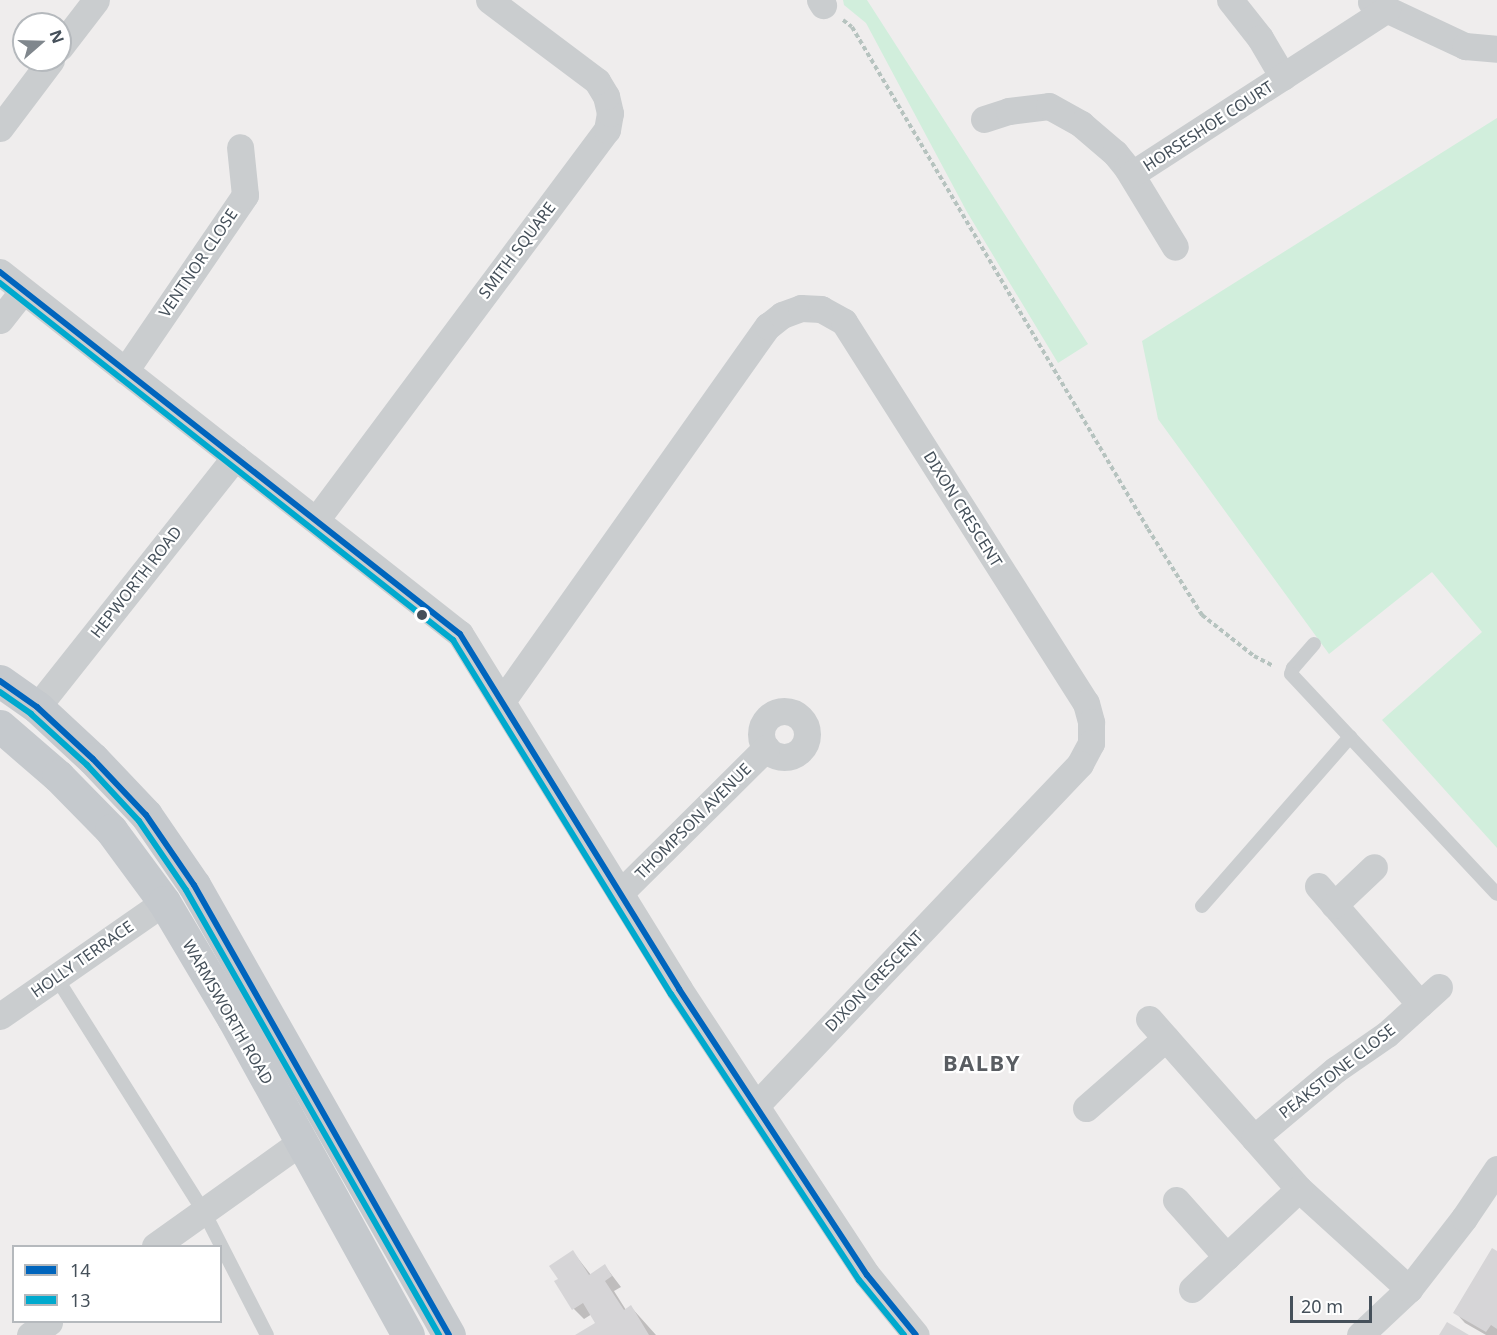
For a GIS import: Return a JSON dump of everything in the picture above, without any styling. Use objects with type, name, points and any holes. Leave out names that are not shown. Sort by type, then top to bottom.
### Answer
[{"type":"main road","name":"WARMSWORTH ROAD","points":[[0,681],[37,708],[93,759],[146,815],[194,885],[449,1335]]},
{"type":"main road","name":"WARMSWORTH ROAD","points":[[0,726],[58,776],[111,830],[164,902],[233,1018],[408,1335]]},
{"type":"street","points":[[72,31],[96,0]]},
{"type":"street","name":"SMITH SQUARE","points":[[316,520],[607,130],[610,113],[606,96],[597,81],[489,0]]},
{"type":"street","name":"HORSESHOE COURT","points":[[1230,0],[1260,38],[1283,77]]},
{"type":"street","name":"HORSESHOE COURT","points":[[1132,174],[1283,77],[1377,5],[1465,46],[1497,50]]},
{"type":"street","points":[[0,128],[42,72]]},
{"type":"street","name":"HORSESHOE COURT","points":[[984,119],[1009,111],[1049,106],[1081,124],[1115,153],[1132,174],[1175,247]]},
{"type":"street","name":"VENTNOR CLOSE","points":[[125,371],[245,195],[240,147]]},
{"type":"street","points":[[0,272],[460,634],[620,893],[756,1106],[867,1275],[916,1335]]},
{"type":"street","points":[[0,320],[23,291]]},
{"type":"street","name":"DIXON CRESCENT","points":[[502,701],[768,326],[782,315],[801,308],[821,309],[844,322],[1086,703],[1091,722],[1091,743],[1080,764],[756,1106]]},
{"type":"street","name":"HEPWORTH ROAD","points":[[37,708],[235,457]]},
{"type":"street","name":"THOMPSON AVENUE","points":[[620,893],[766,748]]},
{"type":"street","name":"PEAKSTONE CLOSE","points":[[1254,1138],[1308,1091],[1387,1034],[1429,995],[1326,896],[1374,867]]},
{"type":"street","name":"HOLLY TERRACE","points":[[0,1016],[164,902]]},
{"type":"street","points":[[1086,1108],[1157,1028],[1299,1189],[1409,1289]]},
{"type":"street","points":[[156,1245],[302,1142]]},
{"type":"street","points":[[1360,1335],[1409,1289],[1464,1218],[1497,1169]]},
{"type":"street","points":[[1192,1289],[1299,1189]]},
{"type":"street","points":[[1176,1200],[1227,1257]]},
{"type":"street","points":[[30,1335],[48,1323]]},
{"type":"lane","points":[[1314,644],[1293,668],[1291,674],[1497,894]]},
{"type":"lane","points":[[1202,906],[1350,737]]},
{"type":"lane","points":[[56,977],[204,1212],[221,1245]]},
{"type":"lane","points":[[222,1247],[267,1335]]},
{"type":"path","points":[[822,2],[852,27],[1148,530],[1202,615],[1254,656],[1291,674]]},
{"type":"green space","points":[[843,0],[867,0],[1088,344],[1058,363],[967,212],[866,23],[844,5]]},
{"type":"green space","points":[[1497,118],[1497,848],[1382,720],[1482,632],[1432,572],[1329,654],[1158,419],[1142,341]]},
{"type":"building","points":[[1492,1248],[1497,1251],[1497,1329],[1491,1325],[1486,1332],[1453,1313]]},
{"type":"building","points":[[573,1250],[589,1275],[605,1264],[612,1276],[605,1281],[624,1310],[631,1305],[649,1335],[575,1335],[595,1323],[583,1303],[572,1310],[554,1281],[558,1279],[549,1266]]},
{"type":"building","points":[[1447,1322],[1469,1335],[1439,1335]]},
{"type":"transit line","name":"14","points":[[0,272],[460,634],[679,989],[867,1275],[916,1335]]},
{"type":"transit line","name":"13","points":[[0,283],[453,640],[671,994],[859,1280],[904,1335]]},
{"type":"transit line","name":"14","points":[[0,681],[37,707],[93,759],[146,815],[194,885],[449,1335]]},
{"type":"transit line","name":"13","points":[[0,692],[31,714],[87,765],[139,821],[186,890],[439,1335]]},
{"type":"district","name":"BALBY","points":[[982,1063]]}]
